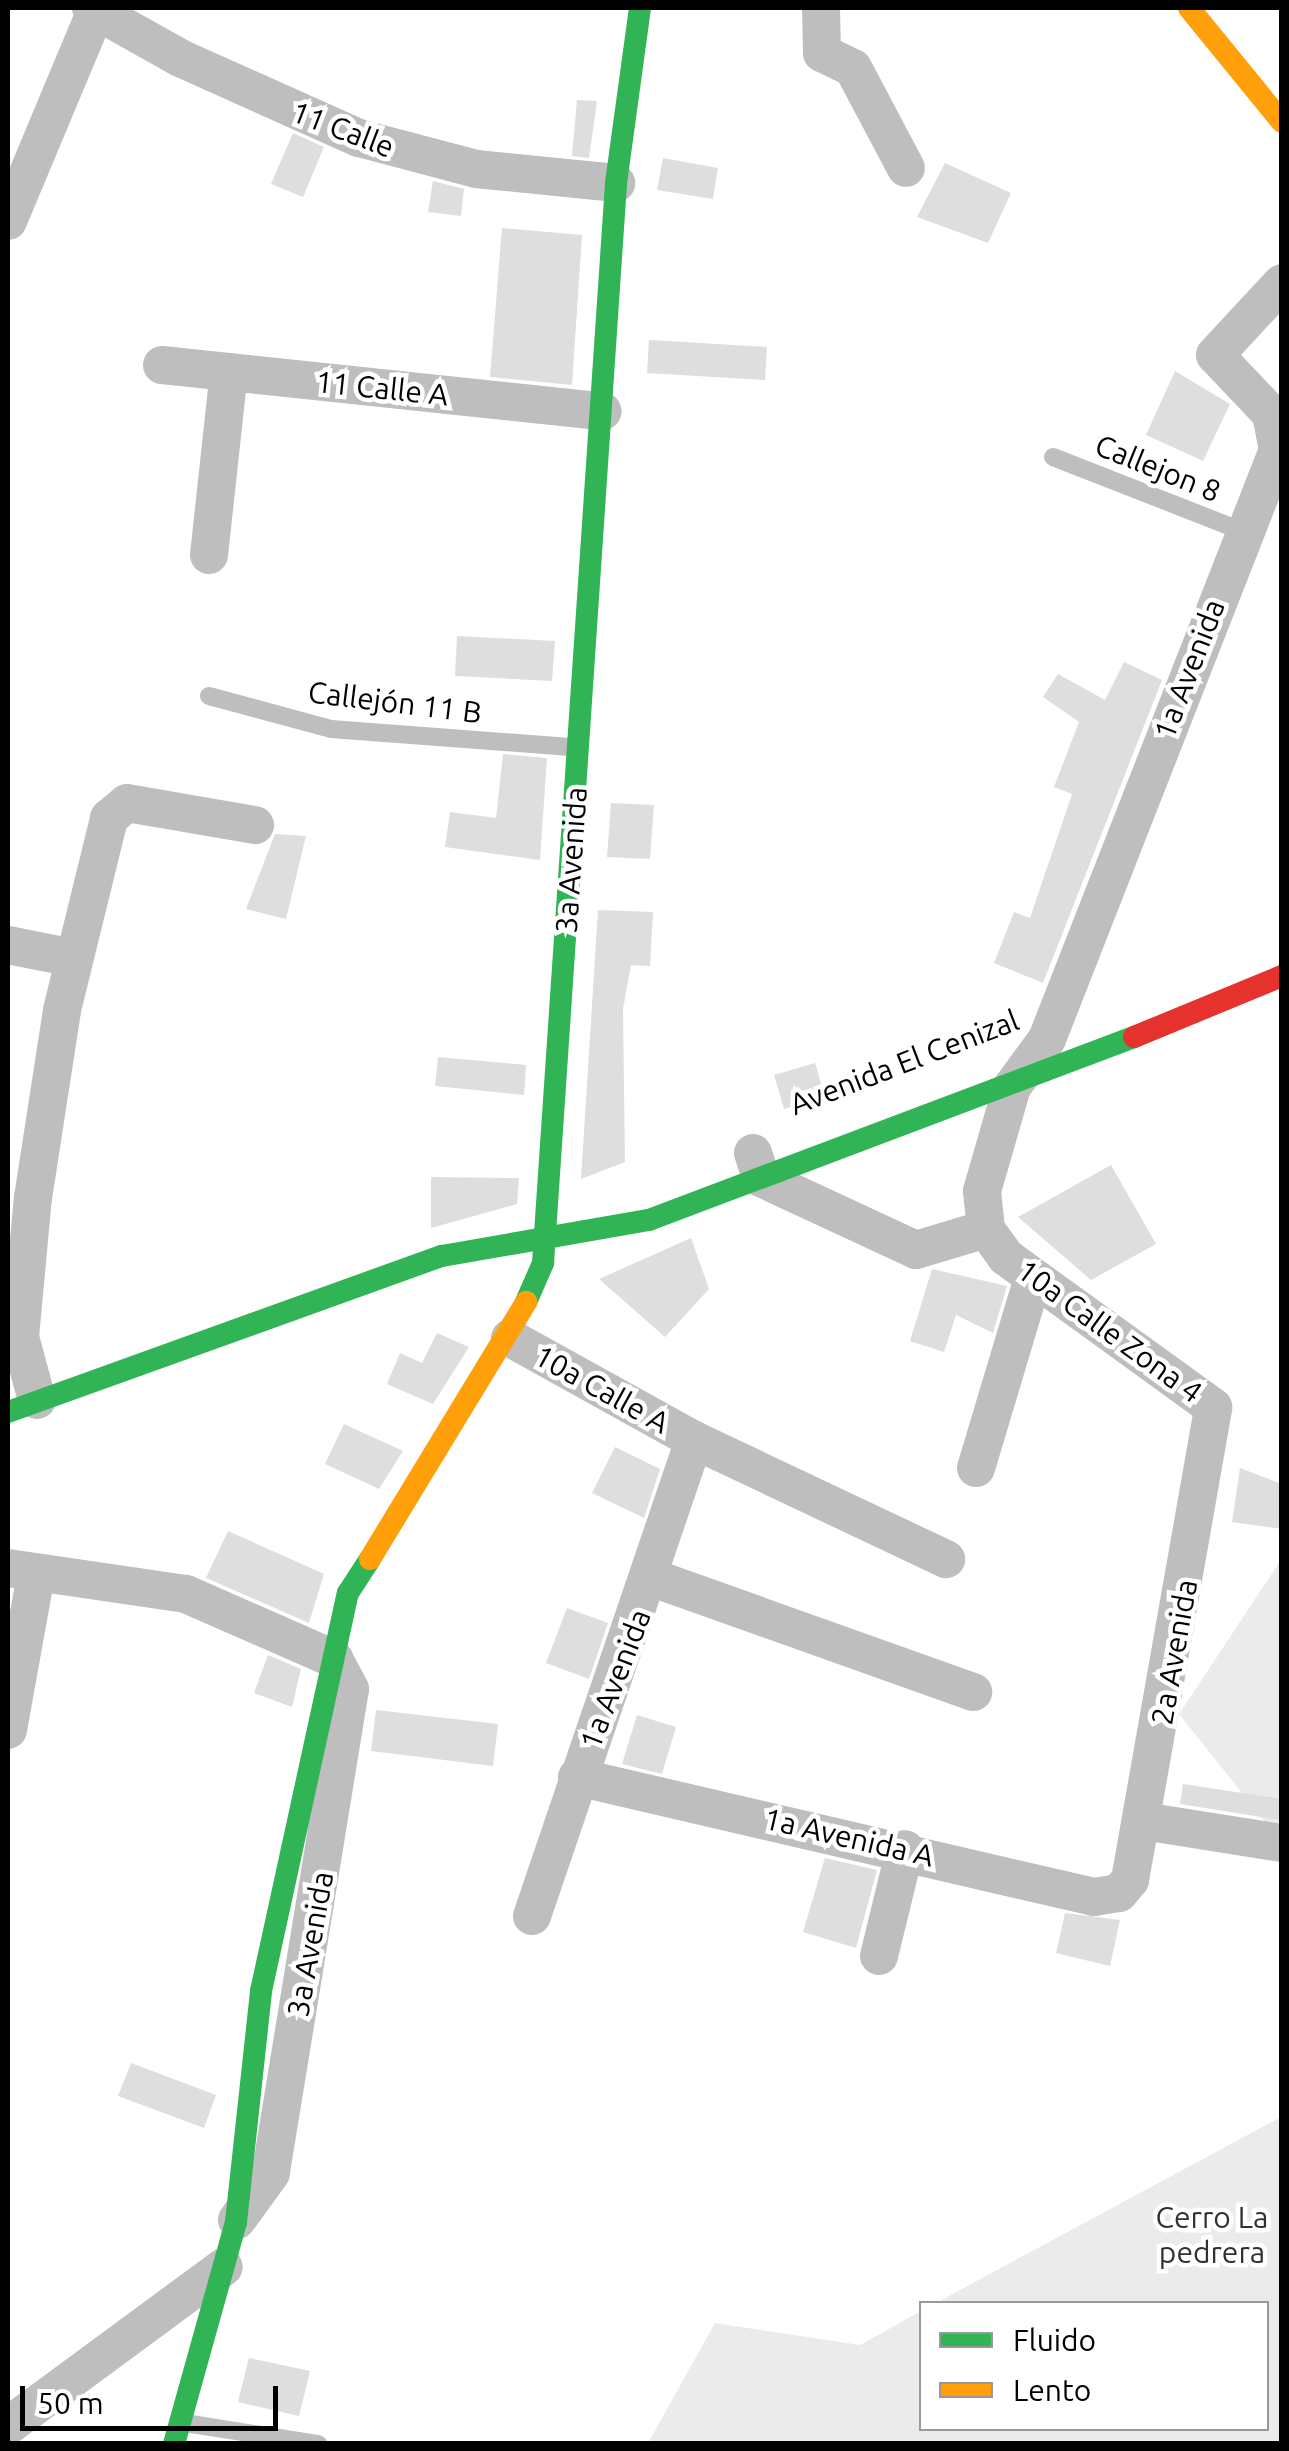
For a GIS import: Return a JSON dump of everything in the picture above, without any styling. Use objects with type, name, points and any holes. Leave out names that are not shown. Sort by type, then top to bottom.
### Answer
[{"type":"street","name":"11 Calle","points":[[95,8],[194,64],[359,138],[476,170],[616,182]]},
{"type":"street","points":[[8,221],[95,8]]},
{"type":"street","name":"3a Avenida","points":[[178,2433],[236,2222],[272,2173],[350,1707],[334,1659],[348,1593],[368,1555],[510,1338],[535,1291],[547,1234],[616,182],[640,8]]},
{"type":"street","points":[[822,8],[822,53],[853,68],[906,168]]},
{"type":"street","points":[[1189,8],[1282,122]]},
{"type":"street","name":"1a Avenida","points":[[1011,1070],[1047,1039],[1280,439],[1271,414],[1215,355],[1282,283]]},
{"type":"street","name":"11 Calle A","points":[[162,365],[603,411]]},
{"type":"street","points":[[209,555],[229,372]]},
{"type":"street","points":[[22,1406],[21,1303],[73,958],[119,806],[255,826]]},
{"type":"street","points":[[8,945],[73,958]]},
{"type":"street","name":"Avenida El Cenizal","points":[[22,1406],[442,1256],[547,1234],[615,1230],[755,1159],[1282,976]]},
{"type":"street","name":"Avenida El Cenizal","points":[[1047,1039],[1083,1024]]},
{"type":"street","points":[[755,1159],[916,1250],[986,1229],[982,1192],[1011,1070]]},
{"type":"street","name":"Avenida El Cenizal","points":[[547,1234],[614,1200]]},
{"type":"street","name":"10a Calle Zona 4","points":[[986,1229],[1033,1278],[1214,1406]]},
{"type":"street","points":[[976,1468],[1033,1278]]},
{"type":"street","name":"10a Calle A","points":[[510,1338],[694,1440],[946,1559]]},
{"type":"street","name":"2a Avenida","points":[[1119,1893],[1133,1871],[1143,1821],[1214,1406]]},
{"type":"street","name":"1a Avenida","points":[[532,1916],[578,1776],[653,1578],[694,1440]]},
{"type":"street","points":[[8,1730],[22,1571],[186,1594],[334,1659]]},
{"type":"street","points":[[653,1578],[973,1692]]},
{"type":"street","name":"1a Avenida A","points":[[578,1776],[905,1849],[1094,1897],[1119,1893]]},
{"type":"street","points":[[1143,1821],[1282,1842]]},
{"type":"street","points":[[879,1956],[905,1849]]},
{"type":"street","points":[[8,2426],[224,2267]]},
{"type":"lane","name":"Callejon 8","points":[[1053,456],[1242,532]]},
{"type":"lane","name":"Callejón 11 B","points":[[208,696],[331,729],[578,748]]},
{"type":"lane","points":[[178,2433],[318,2444]]},
{"type":"green space","points":[[1281,1560],[1281,1842],[1179,1714]]},
{"type":"green space","name":"Cerro La pedrera","points":[[1281,2117],[1281,2443],[648,2443],[715,2323],[860,2345],[919,2312],[919,2431],[1269,2431],[1269,2301],[940,2301]]},
{"type":"building","points":[[577,100],[597,101],[589,158],[572,156]]},
{"type":"building","points":[[293,133],[324,147],[303,197],[271,184]]},
{"type":"building","points":[[663,158],[718,168],[713,199],[657,190]]},
{"type":"building","points":[[945,163],[1011,193],[988,243],[917,217]]},
{"type":"building","points":[[433,181],[464,189],[461,216],[428,212]]},
{"type":"building","points":[[502,228],[582,235],[572,385],[490,377]]},
{"type":"building","points":[[649,340],[767,347],[765,380],[647,373]]},
{"type":"building","points":[[1175,371],[1230,404],[1203,461],[1146,435]]},
{"type":"building","points":[[457,636],[555,641],[552,681],[455,676]]},
{"type":"building","points":[[1124,662],[1162,680],[1043,983],[994,963],[1014,912],[1030,918],[1072,794],[1054,787],[1079,722],[1043,697],[1058,674],[1105,700]]},
{"type":"building","points":[[503,754],[547,758],[540,860],[445,847],[450,812],[496,818]]},
{"type":"building","points":[[611,803],[654,805],[650,859],[607,857]]},
{"type":"building","points":[[275,834],[306,836],[286,919],[246,909]]},
{"type":"building","points":[[598,910],[653,912],[650,966],[631,965],[623,1009],[625,1162],[581,1179]]},
{"type":"building","points":[[438,1057],[526,1065],[524,1095],[435,1086]]},
{"type":"building","points":[[815,1063],[825,1097],[784,1109],[774,1075]]},
{"type":"building","points":[[1111,1165],[1156,1244],[1091,1280],[1018,1217]]},
{"type":"building","points":[[431,1177],[519,1178],[517,1204],[431,1228]]},
{"type":"building","points":[[691,1238],[709,1289],[665,1337],[599,1279]]},
{"type":"building","points":[[932,1269],[1007,1286],[993,1333],[956,1315],[944,1352],[910,1341]]},
{"type":"building","points":[[437,1333],[469,1347],[433,1404],[387,1384],[400,1353],[422,1363]]},
{"type":"building","points":[[344,1424],[403,1451],[379,1489],[325,1464]]},
{"type":"building","points":[[615,1447],[660,1469],[644,1518],[592,1493]]},
{"type":"building","points":[[1240,1468],[1282,1484],[1282,1529],[1232,1522]]},
{"type":"building","points":[[228,1531],[324,1574],[309,1623],[206,1578]]},
{"type":"building","points":[[567,1608],[608,1623],[589,1679],[546,1663]]},
{"type":"building","points":[[268,1655],[301,1669],[292,1707],[254,1693]]},
{"type":"building","points":[[376,1710],[498,1724],[493,1766],[371,1751]]},
{"type":"building","points":[[637,1715],[676,1727],[662,1774],[622,1764]]},
{"type":"building","points":[[1183,1784],[1282,1799],[1280,1820],[1180,1804]]},
{"type":"building","points":[[825,1858],[877,1870],[856,1948],[803,1932]]},
{"type":"building","points":[[1065,1913],[1120,1920],[1110,1966],[1056,1953]]},
{"type":"building","points":[[131,2063],[216,2095],[204,2128],[118,2096]]},
{"type":"building","points":[[249,2358],[310,2371],[299,2416],[238,2402]]},
{"type":"traffic: fast","points":[[526,1302],[543,1263],[616,183],[640,8]]},
{"type":"traffic: fast","points":[[8,1412],[442,1256],[649,1220],[1134,1037]]},
{"type":"traffic: fast","points":[[174,2444],[236,2222],[261,1991],[348,1593],[370,1559]]},
{"type":"traffic: slow","points":[[1189,8],[1282,122]]},
{"type":"traffic: slow","points":[[370,1559],[526,1302]]},
{"type":"traffic: jam","points":[[1134,1037],[1282,976]]}]
